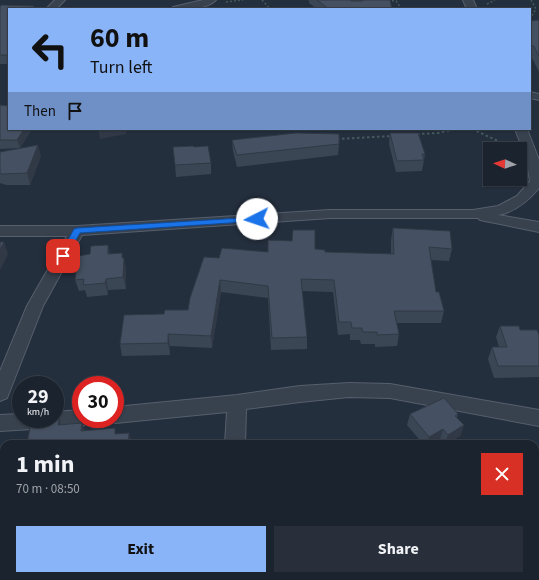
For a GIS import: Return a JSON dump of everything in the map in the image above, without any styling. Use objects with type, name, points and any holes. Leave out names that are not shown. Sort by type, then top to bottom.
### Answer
[{"type":"street","points":[[52,8],[60,0]]},
{"type":"street","points":[[182,8],[204,4],[211,0]]},
{"type":"street","points":[[356,8],[354,1],[357,0]]},
{"type":"street","points":[[0,231],[77,231],[330,214],[473,214],[501,210],[522,199],[538,181],[532,157],[521,130]]},
{"type":"street","points":[[473,214],[539,227]]},
{"type":"street","points":[[0,393],[35,306],[77,231]]},
{"type":"street","points":[[124,414],[237,403],[300,394],[349,390],[390,391],[539,418]]},
{"type":"street","points":[[235,440],[237,403]]},
{"type":"street","points":[[0,423],[72,419]]},
{"type":"path","points":[[262,0],[269,8]]},
{"type":"path","points":[[380,0],[396,1],[401,8]]},
{"type":"path","points":[[531,0],[536,9],[531,17]]},
{"type":"path","points":[[416,134],[438,133],[452,130]]},
{"type":"path","points":[[474,130],[499,142]]},
{"type":"path","points":[[334,139],[394,136]]},
{"type":"building","points":[[317,0],[390,0],[392,8],[328,8]]},
{"type":"building","points":[[1,5],[34,6],[33,8],[8,8],[8,55],[0,55]]},
{"type":"building","points":[[539,20],[539,57],[534,46],[531,46],[531,21]]},
{"type":"building","points":[[0,105],[8,106],[8,130],[23,130],[17,140],[0,140]]},
{"type":"building","points":[[296,133],[339,134],[339,144],[237,155],[232,140]]},
{"type":"building","points":[[390,133],[418,133],[425,154],[422,154],[424,160],[397,161]]},
{"type":"building","points":[[38,145],[27,173],[0,173],[0,152]]},
{"type":"building","points":[[208,146],[211,163],[175,165],[173,147]]},
{"type":"building","points":[[393,228],[450,231],[452,249],[429,247],[436,292],[439,292],[444,311],[394,311],[399,334],[377,335],[377,332],[363,332],[362,328],[352,328],[351,322],[339,322],[334,280],[301,279],[307,337],[272,338],[268,286],[220,280],[211,336],[168,334],[168,343],[120,344],[124,315],[164,314],[165,310],[188,310],[190,298],[204,257],[219,258],[222,248],[268,252],[268,240],[292,241],[293,230],[315,230],[315,249],[325,250],[325,252],[394,254]]},
{"type":"building","points":[[0,242],[4,242],[0,250]]},
{"type":"building","points":[[108,245],[108,254],[122,253],[122,258],[124,258],[123,277],[106,279],[105,283],[83,285],[84,279],[75,280],[78,256],[90,254],[91,246]]},
{"type":"building","points":[[500,326],[519,326],[520,330],[537,330],[539,335],[539,366],[498,366],[492,347],[507,347]]},
{"type":"building","points":[[444,398],[458,414],[455,416],[464,425],[448,435],[443,429],[429,437],[410,414]]},
{"type":"building","points":[[64,424],[72,424],[72,428],[81,428],[81,431],[115,428],[115,434],[129,433],[128,440],[28,440],[30,428],[64,428]]},
{"type":"route","points":[[63,256],[77,231],[257,219]]}]
